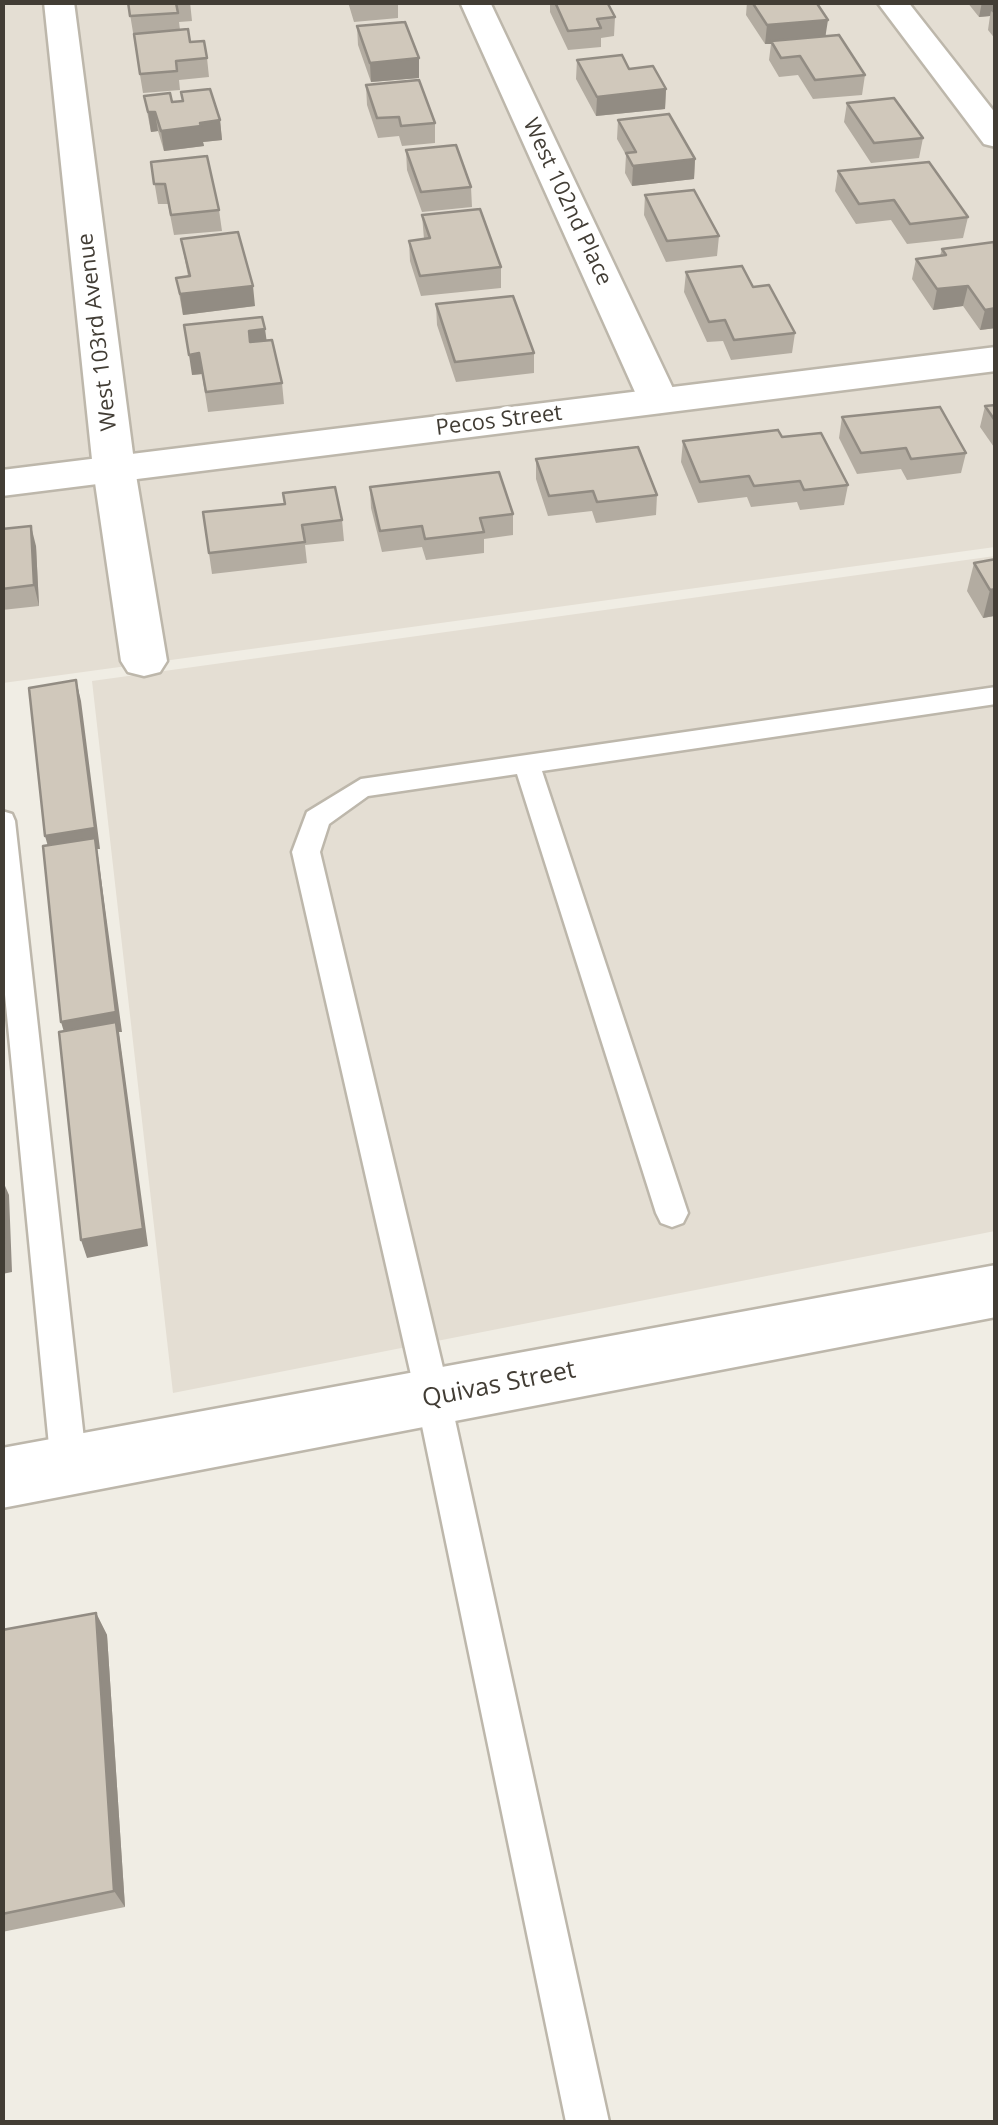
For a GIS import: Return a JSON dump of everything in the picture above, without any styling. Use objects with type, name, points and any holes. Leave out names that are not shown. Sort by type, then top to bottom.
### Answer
[{"type":"street","name":"West 103rd Avenue","points":[[59,2],[114,470],[144,660]]},
{"type":"street","name":"West 102nd Place","points":[[475,2],[659,402]]},
{"type":"street","points":[[892,2],[996,137]]},
{"type":"street","name":"Pecos Street","points":[[2,483],[996,359]]},
{"type":"street","name":"Quivas Street","points":[[2,1478],[996,1291]]},
{"type":"lane","points":[[587,2122],[433,1397],[306,852],[317,818],[361,788],[996,695]]},
{"type":"lane","points":[[526,763],[672,1213]]},
{"type":"lane","points":[[2,821],[70,1466]]},
{"type":"shaded area","points":[[2,3],[995,3],[995,547],[3,683]]},
{"type":"shaded area","points":[[995,556],[995,1231],[173,1393],[92,681]]},
{"type":"building","points":[[128,2],[178,2],[178,13],[130,16]]},
{"type":"building","points":[[555,2],[607,2],[615,17],[597,19],[601,28],[568,31]]},
{"type":"building","points":[[752,2],[816,2],[828,20],[767,25]]},
{"type":"building","points":[[405,22],[419,58],[370,63],[357,26]]},
{"type":"building","points":[[188,29],[190,42],[204,41],[207,58],[176,61],[177,71],[140,74],[134,34]]},
{"type":"building","points":[[839,35],[865,75],[815,80],[800,56],[781,58],[771,41]]},
{"type":"building","points":[[622,55],[629,69],[653,66],[666,89],[597,97],[577,60]]},
{"type":"building","points":[[419,80],[435,123],[401,126],[399,117],[377,118],[366,85]]},
{"type":"building","points":[[210,89],[220,120],[161,131],[155,112],[148,112],[144,96],[170,93],[172,102],[183,101],[181,92]]},
{"type":"building","points":[[894,98],[923,138],[874,143],[847,103]]},
{"type":"building","points":[[669,114],[695,159],[633,166],[626,153],[636,152],[618,120]]},
{"type":"building","points":[[456,145],[471,187],[421,192],[406,150]]},
{"type":"building","points":[[207,156],[219,210],[171,215],[165,184],[154,184],[151,162]]},
{"type":"building","points":[[929,162],[968,217],[910,224],[894,200],[859,204],[838,171]]},
{"type":"building","points":[[694,190],[719,236],[667,241],[645,195]]},
{"type":"building","points":[[480,209],[501,267],[420,276],[409,241],[430,238],[422,215]]},
{"type":"building","points":[[238,232],[253,286],[180,294],[176,278],[190,276],[181,239]]},
{"type":"building","points":[[994,242],[996,308],[985,310],[968,286],[937,289],[916,259],[946,255],[942,249]]},
{"type":"building","points":[[742,266],[753,287],[769,285],[795,333],[734,340],[725,320],[709,322],[686,272]]},
{"type":"building","points":[[513,296],[534,353],[455,362],[436,304]]},
{"type":"building","points":[[262,317],[265,329],[249,331],[250,342],[272,340],[282,383],[206,392],[199,353],[189,355],[184,325]]},
{"type":"building","points":[[996,405],[996,422],[985,406]]},
{"type":"building","points":[[940,407],[966,453],[911,459],[906,448],[861,453],[842,417]]},
{"type":"building","points":[[778,430],[782,437],[821,433],[848,485],[804,490],[800,481],[754,486],[749,476],[700,482],[683,441]]},
{"type":"building","points":[[638,447],[657,495],[597,502],[593,491],[549,496],[536,459]]},
{"type":"building","points":[[499,472],[513,514],[480,518],[484,532],[425,539],[422,526],[380,531],[370,487]]},
{"type":"building","points":[[335,487],[342,520],[302,525],[305,542],[209,553],[203,512],[285,504],[283,493]]},
{"type":"building","points":[[31,526],[34,585],[2,589],[2,529]]},
{"type":"building","points":[[996,559],[996,589],[990,590],[974,563]]},
{"type":"building","points":[[76,680],[95,828],[45,836],[29,688]]},
{"type":"building","points":[[95,838],[116,1012],[61,1022],[43,846]]},
{"type":"building","points":[[116,1022],[143,1229],[81,1240],[59,1032]]},
{"type":"building","points":[[2,1199],[5,1254],[2,1255]]},
{"type":"building","points":[[96,1613],[114,1891],[2,1914],[2,1630]]}]
